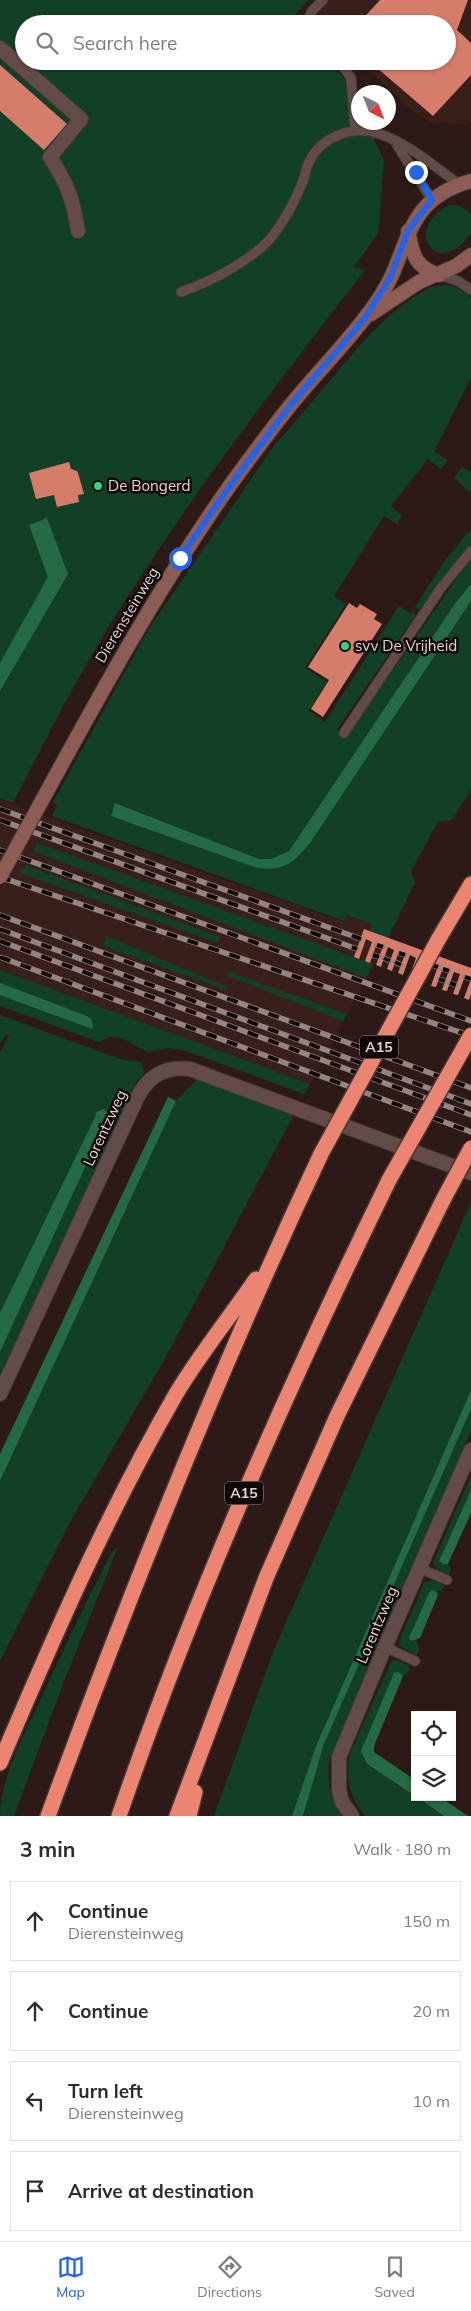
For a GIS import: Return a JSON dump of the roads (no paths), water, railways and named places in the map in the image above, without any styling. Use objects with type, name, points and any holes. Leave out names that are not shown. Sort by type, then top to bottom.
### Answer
[{"type":"highway","name":"A15","points":[[48,1816],[99,1677],[155,1536],[274,1254],[321,1154],[438,940],[471,884]]},
{"type":"highway","name":"A15","points":[[119,1816],[151,1724],[212,1566],[323,1315],[389,1180],[471,1035]]},
{"type":"highway","points":[[177,1816],[266,1578],[337,1416],[443,1200],[471,1148]]},
{"type":"highway","name":"A15","points":[[0,1763],[40,1667],[108,1523],[177,1393],[274,1254]]},
{"type":"highway","points":[[189,1816],[213,1717]]},
{"type":"main road","points":[[432,200],[467,185]]},
{"type":"main road","name":"Dierensteinweg","points":[[0,876],[109,677],[180,558],[232,483],[289,407],[365,318],[390,278],[408,231],[432,200]]},
{"type":"main road","points":[[408,231],[413,253],[418,263],[427,271],[439,275]]},
{"type":"main road","name":"Dierensteinweg","points":[[365,318],[404,291],[470,258]]},
{"type":"street","points":[[0,48],[15,61]]},
{"type":"street","points":[[25,70],[81,119],[50,157],[65,180],[73,201],[78,231]]},
{"type":"street","name":"Lorentzweg","points":[[0,1394],[137,1098],[148,1081],[162,1071],[190,1068],[471,1173]]},
{"type":"street","name":"Lorentzweg","points":[[352,1816],[342,1802],[338,1790],[338,1764],[385,1646],[471,1451]]},
{"type":"lane","points":[[310,15],[323,0]]},
{"type":"lane","points":[[346,70],[352,78],[352,85]]},
{"type":"lane","points":[[181,292],[199,285],[262,247],[274,234],[294,200],[308,163],[317,149],[325,141],[337,135],[355,130],[380,134],[467,185]]},
{"type":"lane","points":[[396,142],[432,200]]},
{"type":"lane","points":[[439,275],[458,281],[471,290]]},
{"type":"lane","points":[[344,733],[440,588],[471,551]]},
{"type":"lane","points":[[419,1568],[447,1580]]},
{"type":"lane","points":[[385,1646],[415,1660]]},
{"type":"railway","points":[[0,809],[361,939]]},
{"type":"railway","points":[[0,820],[357,949]]},
{"type":"railway","points":[[0,850],[471,1021]]},
{"type":"railway","points":[[0,877],[471,1036]]},
{"type":"railway","points":[[0,915],[471,1088]]},
{"type":"railway","points":[[0,929],[471,1104]]},
{"type":"railway","points":[[0,941],[471,1115]]},
{"type":"railway","points":[[377,945],[383,947]]},
{"type":"railway","points":[[399,953],[405,955]]},
{"type":"railway","points":[[373,955],[379,957]]},
{"type":"railway","points":[[0,957],[471,1132]]},
{"type":"railway","points":[[384,958],[390,961]]},
{"type":"railway","points":[[395,962],[401,965]]},
{"type":"railway","points":[[432,965],[438,967]]},
{"type":"railway","points":[[443,969],[449,971]]},
{"type":"railway","points":[[417,971],[423,973]]},
{"type":"railway","points":[[465,977],[471,979]]},
{"type":"railway","points":[[439,979],[445,981]]},
{"type":"railway","points":[[450,983],[456,985]]},
{"type":"place","name":"De Bongerd","points":[[98,486]]},
{"type":"place","name":"svv De Vrijheid","points":[[345,646]]}]
